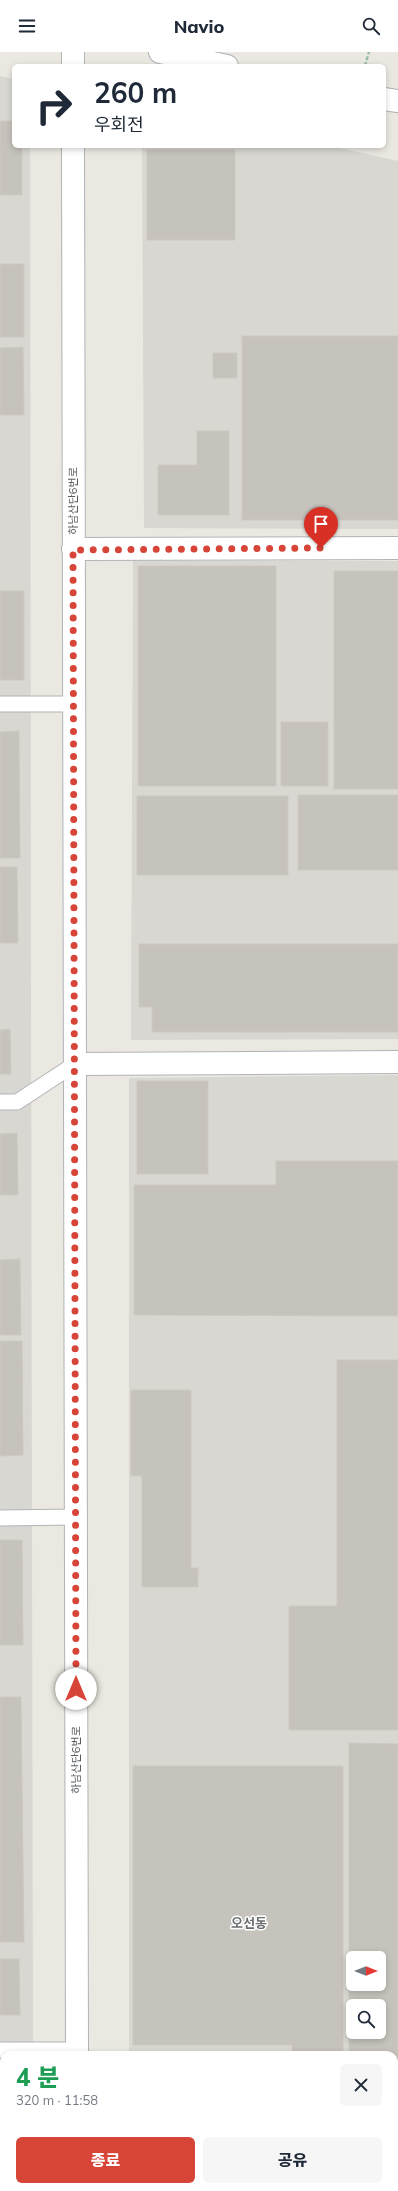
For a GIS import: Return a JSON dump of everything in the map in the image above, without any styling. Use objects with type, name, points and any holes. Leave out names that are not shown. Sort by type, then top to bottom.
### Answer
[{"type":"street","points":[[73,52],[73,64]]},
{"type":"street","points":[[160,52],[217,64]]},
{"type":"street","points":[[386,99],[398,101]]},
{"type":"street","name":"하남산단6번로","points":[[73,148],[77,2051]]},
{"type":"street","points":[[73,550],[398,548]]},
{"type":"street","points":[[75,1064],[398,1062]]},
{"type":"lane","points":[[0,704],[74,704]]},
{"type":"lane","points":[[0,1102],[17,1102],[75,1064]]},
{"type":"lane","points":[[0,1518],[76,1517]]},
{"type":"lane","points":[[0,2050],[38,2051]]},
{"type":"path","points":[[366,64],[369,52]]},
{"type":"shaded area","points":[[0,76],[12,79],[12,148],[30,148],[33,2051],[0,2051]]},
{"type":"shaded area","points":[[142,148],[340,148],[398,161],[398,529],[144,528]]},
{"type":"shaded area","points":[[133,561],[398,561],[398,1039],[131,1040]]},
{"type":"shaded area","points":[[398,1075],[398,2051],[129,2051],[129,1078]]},
{"type":"building","points":[[0,121],[12,121],[12,148],[22,148],[22,195],[0,195]]},
{"type":"building","points":[[147,150],[235,150],[235,240],[147,240]]},
{"type":"building","points":[[0,264],[24,264],[24,337],[0,337]]},
{"type":"building","points":[[242,336],[398,336],[398,520],[242,520]]},
{"type":"building","points":[[23,347],[24,415],[0,415],[0,348]]},
{"type":"building","points":[[213,353],[237,353],[237,378],[213,378]]},
{"type":"building","points":[[197,431],[229,431],[229,515],[158,515],[158,465],[197,465]]},
{"type":"building","points":[[138,566],[276,566],[276,786],[138,786]]},
{"type":"building","points":[[334,571],[398,571],[398,789],[334,789]]},
{"type":"building","points":[[0,591],[24,591],[24,680],[0,680]]},
{"type":"building","points":[[281,722],[328,722],[328,786],[281,786]]},
{"type":"building","points":[[19,731],[20,858],[0,858],[0,732]]},
{"type":"building","points":[[298,795],[398,795],[398,870],[298,870]]},
{"type":"building","points":[[137,796],[288,796],[288,875],[137,875]]},
{"type":"building","points":[[0,867],[17,867],[18,943],[0,943]]},
{"type":"building","points":[[139,944],[398,944],[398,1032],[152,1032],[152,1007],[139,1007]]},
{"type":"building","points":[[10,1029],[11,1074],[0,1074],[0,1030]]},
{"type":"building","points":[[137,1081],[208,1081],[208,1174],[137,1174]]},
{"type":"building","points":[[17,1133],[18,1195],[0,1195],[0,1134]]},
{"type":"building","points":[[276,1161],[398,1161],[398,1316],[134,1315],[134,1185],[276,1185]]},
{"type":"building","points":[[20,1259],[21,1335],[0,1335],[0,1260]]},
{"type":"building","points":[[0,1341],[22,1341],[23,1455],[0,1456]]},
{"type":"building","points":[[337,1360],[398,1360],[398,1730],[289,1730],[289,1606],[337,1606]]},
{"type":"building","points":[[131,1390],[191,1390],[191,1568],[198,1568],[198,1587],[142,1587],[142,1476],[131,1476]]},
{"type":"building","points":[[0,1540],[22,1540],[23,1645],[0,1645]]},
{"type":"building","points":[[0,1697],[21,1697],[24,1942],[0,1942]]},
{"type":"building","points":[[349,1743],[398,1744],[398,2051],[349,2051],[349,2039],[386,2039],[386,1999],[349,1999],[349,1991],[386,1991],[386,1951],[349,1951]]},
{"type":"building","points":[[133,1766],[343,1766],[343,2051],[292,2051],[292,2045],[133,2045]]},
{"type":"building","points":[[0,1959],[19,1959],[20,2015],[0,2015]]},
{"type":"district","name":"오선동","points":[[249,1923]]},
{"type":"route","points":[[76,1689],[73,550],[321,548]]}]
